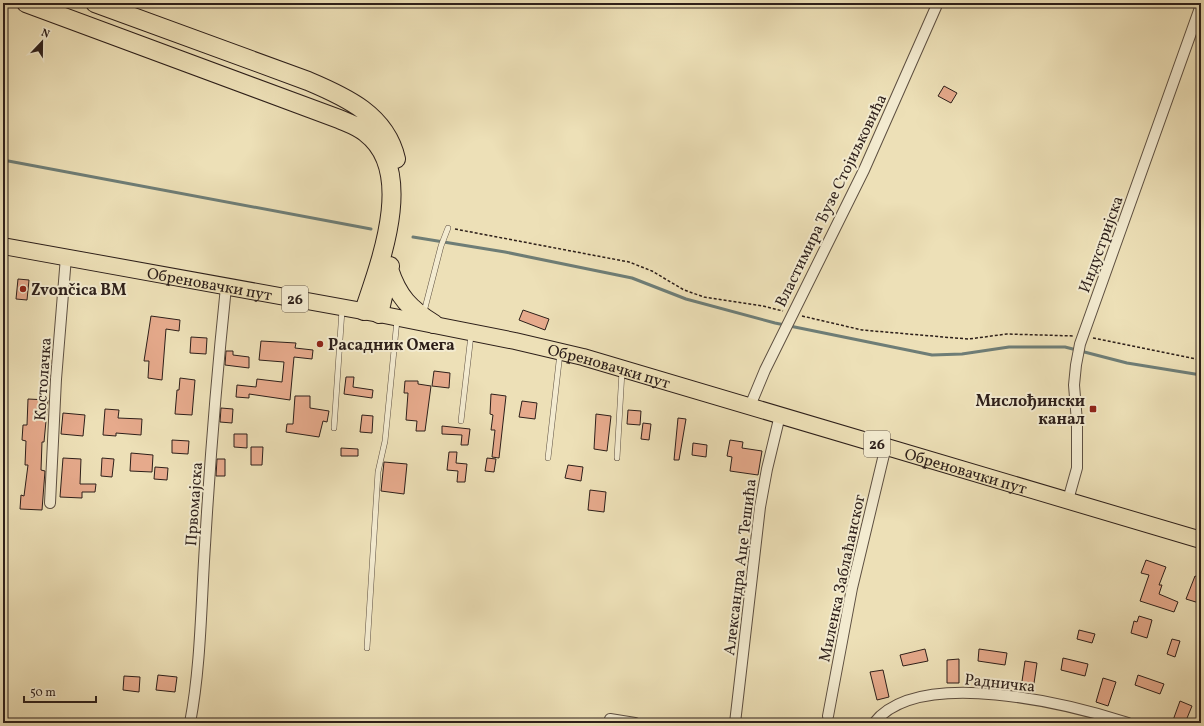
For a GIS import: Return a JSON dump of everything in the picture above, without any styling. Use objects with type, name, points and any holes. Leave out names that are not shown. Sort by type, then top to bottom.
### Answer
[{"type":"highway","points":[[26,3],[339,119],[366,132],[376,142],[389,167],[392,189],[389,220],[372,312]]},
{"type":"highway","points":[[95,3],[308,81],[354,102],[377,122],[386,134],[395,152],[400,174],[399,207],[389,269],[372,312]]},
{"type":"highway","points":[[389,269],[396,289],[407,303],[427,320]]},
{"type":"main road","name":"Обреновачки пут","points":[[3,246],[226,287],[398,317],[427,320],[471,332],[561,352],[622,368],[1201,540]]},
{"type":"street","name":"Индустријска","points":[[1068,500],[1077,468],[1077,427],[1074,385],[1080,344],[1201,6]]},
{"type":"street","name":"Властимира Ђузе Стојиљковића","points":[[750,406],[793,313],[864,170],[936,7]]},
{"type":"street","name":"Костолачка","points":[[50,503],[56,379],[66,257]]},
{"type":"street","name":"Првомајска","points":[[190,723],[200,624],[215,389],[226,287]]},
{"type":"street","name":"Александра Аце Тешића","points":[[735,723],[760,507],[767,469],[780,415]]},
{"type":"street","name":"Миленка Заблаћанског","points":[[828,716],[852,588],[886,446]]},
{"type":"street","name":"Радничка","points":[[874,723],[892,706],[935,695],[964,692],[1036,700],[1089,712],[1128,723]]},
{"type":"street","points":[[610,723],[610,719],[635,723]]},
{"type":"lane","points":[[427,320],[425,308],[441,246],[448,228]]},
{"type":"lane","points":[[334,428],[342,307]]},
{"type":"lane","points":[[367,648],[378,472],[385,441],[398,317]]},
{"type":"lane","points":[[462,421],[471,332]]},
{"type":"lane","points":[[548,458],[561,352]]},
{"type":"lane","points":[[616,458],[622,368]]},
{"type":"path","points":[[448,228],[623,260],[652,271],[684,290],[704,297],[763,306],[818,321],[862,330],[955,338]]},
{"type":"building","points":[[944,86],[957,93],[951,103],[938,96]]},
{"type":"building","name":"Zvončica BM","points":[[18,279],[29,280],[27,300],[16,299]]},
{"type":"building","points":[[523,310],[549,319],[545,330],[519,320]]},
{"type":"building","points":[[151,316],[180,320],[179,331],[166,329],[162,380],[148,378],[149,361],[144,361]]},
{"type":"building","points":[[191,337],[207,338],[206,354],[190,353]]},
{"type":"building","points":[[261,341],[296,343],[295,348],[313,350],[312,359],[294,357],[290,400],[249,394],[249,398],[236,397],[237,385],[256,387],[257,379],[282,382],[284,362],[259,360]]},
{"type":"building","points":[[226,351],[233,351],[233,355],[249,357],[249,368],[225,365]]},
{"type":"building","points":[[434,371],[450,373],[449,388],[432,386]]},
{"type":"building","points":[[346,377],[354,377],[353,387],[373,390],[372,398],[344,394]]},
{"type":"building","points":[[180,378],[195,380],[192,415],[175,414],[177,390],[179,390]]},
{"type":"building","points":[[405,381],[418,381],[418,384],[431,386],[425,431],[416,431],[417,421],[406,420],[408,393],[404,393]]},
{"type":"building","points":[[491,394],[506,396],[499,458],[492,457],[495,430],[491,430],[493,415],[490,414]]},
{"type":"building","points":[[295,396],[310,396],[310,408],[329,411],[327,422],[323,421],[319,437],[286,432],[287,424],[293,424]]},
{"type":"building","points":[[28,399],[48,400],[44,442],[42,442],[41,470],[45,471],[42,510],[20,509],[21,495],[24,496],[28,465],[25,465],[26,441],[22,440],[23,425],[27,425]]},
{"type":"building","points":[[522,401],[537,403],[535,419],[519,417]]},
{"type":"building","points":[[221,408],[233,409],[232,423],[220,422]]},
{"type":"building","points":[[105,409],[119,410],[118,418],[142,419],[141,435],[116,433],[116,436],[103,435]]},
{"type":"building","points":[[628,410],[641,411],[640,425],[627,424]]},
{"type":"building","points":[[63,413],[85,415],[83,436],[61,434]]},
{"type":"building","points":[[596,414],[611,416],[607,451],[594,449]]},
{"type":"building","points":[[362,415],[373,416],[372,433],[360,432]]},
{"type":"building","points":[[678,418],[686,419],[679,460],[674,460]]},
{"type":"building","points":[[643,423],[651,424],[649,440],[641,439]]},
{"type":"building","points":[[442,426],[470,429],[468,445],[461,445],[462,435],[442,434]]},
{"type":"building","points":[[234,434],[247,434],[247,448],[234,447]]},
{"type":"building","points":[[172,440],[189,441],[188,454],[172,453]]},
{"type":"building","points":[[730,440],[743,442],[742,448],[762,451],[758,475],[730,471],[732,457],[727,456]]},
{"type":"building","points":[[693,443],[707,445],[706,457],[692,455]]},
{"type":"building","points":[[251,447],[263,447],[262,465],[251,465]]},
{"type":"building","points":[[341,448],[358,449],[358,456],[341,456]]},
{"type":"building","points":[[449,452],[457,452],[456,463],[467,464],[465,482],[457,482],[458,471],[447,470]]},
{"type":"building","points":[[131,453],[153,455],[152,472],[130,471]]},
{"type":"building","points":[[63,458],[81,459],[80,484],[96,484],[95,492],[82,492],[82,498],[60,497]]},
{"type":"building","points":[[102,458],[114,459],[112,477],[101,476]]},
{"type":"building","points":[[487,458],[496,459],[494,472],[485,471]]},
{"type":"building","points":[[217,459],[225,459],[225,476],[216,476]]},
{"type":"building","points":[[384,462],[407,464],[404,494],[381,491]]},
{"type":"building","points":[[568,465],[583,467],[581,481],[565,478]]},
{"type":"building","points":[[155,467],[168,468],[167,480],[154,479]]},
{"type":"building","points":[[590,490],[606,492],[604,512],[588,510]]},
{"type":"building","points":[[1146,560],[1166,567],[1159,585],[1162,585],[1159,594],[1178,602],[1174,612],[1140,601],[1149,575],[1141,573]]},
{"type":"building","points":[[1195,576],[1201,578],[1201,597],[1199,603],[1186,599]]},
{"type":"building","points":[[1139,616],[1152,620],[1147,638],[1131,633],[1134,621],[1137,622]]},
{"type":"building","points":[[1079,630],[1095,634],[1092,643],[1077,639]]},
{"type":"building","points":[[1172,639],[1180,641],[1175,657],[1167,654]]},
{"type":"building","points":[[925,649],[928,661],[903,666],[900,655]]},
{"type":"building","points":[[979,649],[1007,653],[1005,665],[978,661]]},
{"type":"building","points":[[1063,658],[1088,664],[1085,676],[1061,670]]},
{"type":"building","points":[[959,659],[959,683],[947,683],[947,660]]},
{"type":"building","points":[[1025,661],[1037,663],[1033,690],[1021,688]]},
{"type":"building","points":[[883,670],[889,697],[877,700],[870,672]]},
{"type":"building","points":[[158,675],[177,677],[175,692],[156,690]]},
{"type":"building","points":[[1138,675],[1164,684],[1160,694],[1135,685]]},
{"type":"building","points":[[124,676],[140,677],[139,692],[123,690]]},
{"type":"building","points":[[1103,678],[1116,682],[1108,706],[1096,702]]},
{"type":"building","points":[[1180,701],[1192,706],[1185,723],[1172,723]]},
{"type":"waterway","points":[[3,160],[371,229]]},
{"type":"waterway","points":[[413,237],[505,252],[632,278],[686,299],[775,323],[932,355],[962,354],[1009,347],[1065,347],[1127,363],[1201,375]]},
{"type":"place","name":"Zvončica BM","points":[[23,289]]},
{"type":"place","name":"Расадник Омега","points":[[320,344]]},
{"type":"place","name":"Мислођински канал","points":[[1093,409]]}]
